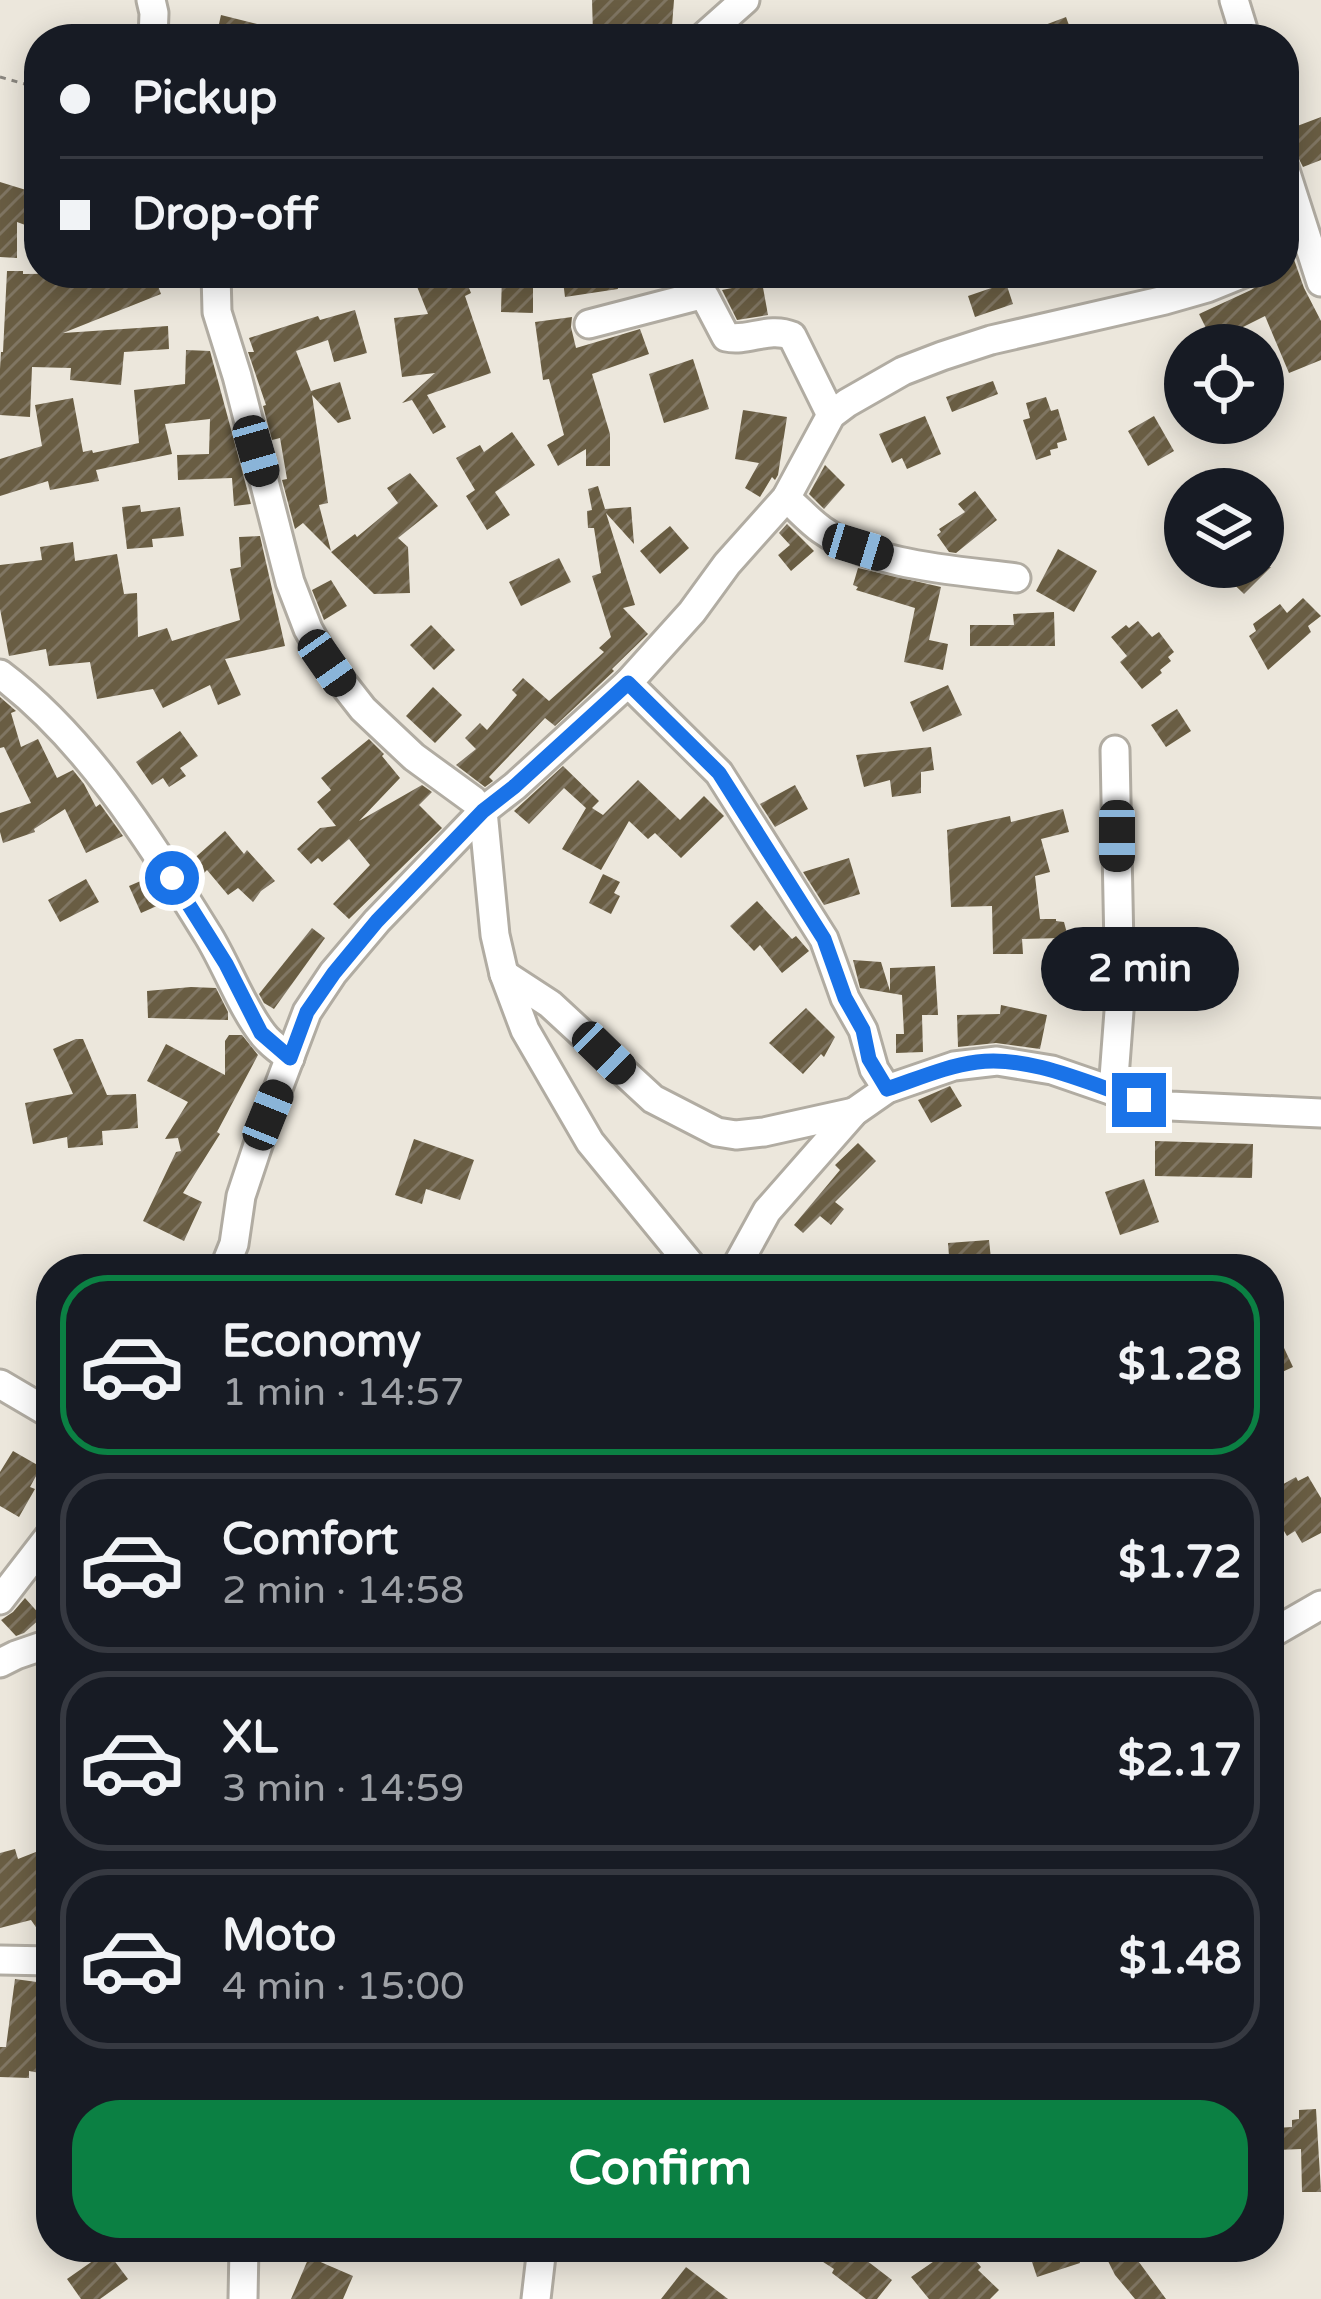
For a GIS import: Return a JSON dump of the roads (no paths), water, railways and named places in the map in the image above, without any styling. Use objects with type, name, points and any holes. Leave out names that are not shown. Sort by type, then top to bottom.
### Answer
[{"type":"street","points":[[718,24],[746,0]]},
{"type":"street","points":[[1304,242],[1321,282]]},
{"type":"street","points":[[216,288],[217,312],[290,582],[308,628],[327,663],[363,710],[483,811],[495,935],[525,1030],[590,1142],[682,1254]]},
{"type":"street","points":[[590,324],[697,296],[701,288]]},
{"type":"street","points":[[704,288],[726,338],[768,332],[792,336],[831,415]]},
{"type":"street","points":[[230,1254],[241,1196],[307,1012],[334,973],[483,811],[628,683],[692,612],[786,498],[831,415],[903,371],[942,356],[1208,288]]},
{"type":"street","points":[[786,498],[824,531],[858,547],[908,562],[1016,578]]},
{"type":"street","points":[[0,674],[24,692],[96,769],[210,938],[261,1033],[290,1058]]},
{"type":"street","points":[[628,683],[719,773],[824,939],[845,998],[863,1030],[869,1059],[887,1089]]},
{"type":"street","points":[[1113,1091],[1120,998],[1115,750]]},
{"type":"street","points":[[504,974],[550,1004],[653,1099],[717,1132],[764,1132],[854,1112]]},
{"type":"street","points":[[743,1254],[767,1211],[854,1112],[887,1089],[954,1066],[997,1061],[1052,1070],[1170,1106],[1321,1113]]},
{"type":"street","points":[[0,1384],[36,1405]]},
{"type":"street","points":[[0,1600],[36,1553]]},
{"type":"street","points":[[1284,1627],[1321,1605]]},
{"type":"street","points":[[0,1664],[36,1648]]},
{"type":"street","points":[[0,1960],[36,1961]]},
{"type":"street","points":[[244,2262],[244,2299]]},
{"type":"street","points":[[536,2299],[540,2262]]}]
